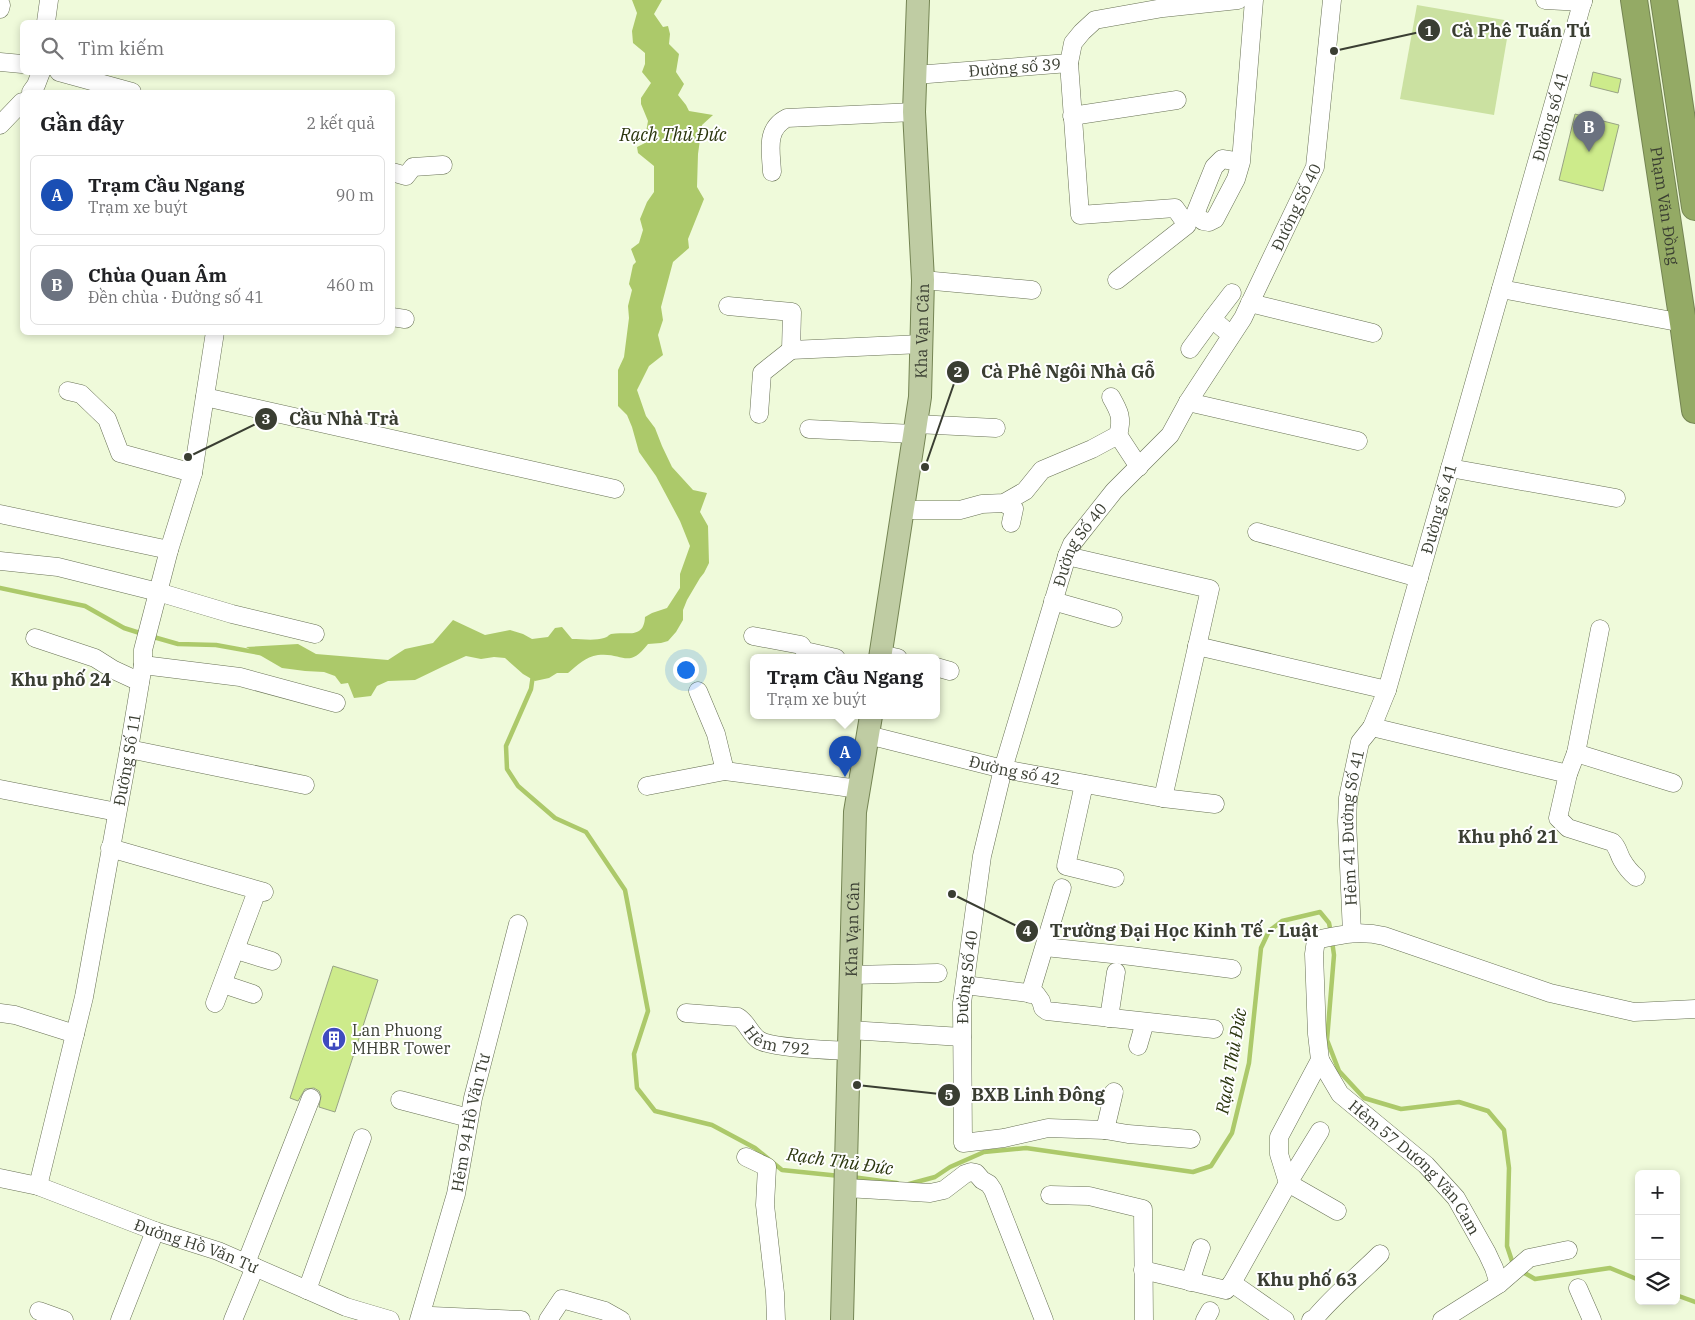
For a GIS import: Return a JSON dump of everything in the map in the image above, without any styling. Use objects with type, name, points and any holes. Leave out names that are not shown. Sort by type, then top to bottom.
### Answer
[{"type":"highway","name":"Phạm Văn Đồng","points":[[1634,0],[1684,323],[1695,410]]},
{"type":"highway","name":"Phạm Văn Đồng","points":[[1664,0],[1695,207]]},
{"type":"main road","name":"Kha Vạn Cân","points":[[886,654],[902,510],[920,397],[923,280],[914,112],[918,0]]},
{"type":"main road","name":"Kha Vạn Cân","points":[[846,1188],[845,1144],[855,812],[869,725]]},
{"type":"main road","points":[[842,1320],[846,1188]]},
{"type":"street","points":[[46,20],[49,0]]},
{"type":"street","name":"Đường số 39","points":[[914,76],[1069,63],[1073,43],[1095,20],[1163,4],[1238,0]]},
{"type":"street","points":[[1241,162],[1254,0]]},
{"type":"street","name":"Đường Số 40","points":[[1105,1130],[1048,1128],[1004,1138],[963,1143],[955,1037],[965,985],[982,856],[1003,769],[1072,544],[1114,491],[1170,435],[1188,402],[1250,303],[1315,167],[1332,0]]},
{"type":"street","name":"Đường số 41","points":[[1372,727],[1387,690],[1583,1],[1545,0]]},
{"type":"street","points":[[0,62],[20,64]]},
{"type":"street","points":[[1069,63],[1080,215],[1175,208],[1187,225],[1118,280]]},
{"type":"street","points":[[32,90],[40,75]]},
{"type":"street","points":[[70,75],[125,90]]},
{"type":"street","points":[[1072,116],[1177,100]]},
{"type":"street","points":[[0,125],[20,104]]},
{"type":"street","points":[[772,172],[771,137],[779,122],[787,118],[914,112]]},
{"type":"street","points":[[395,173],[406,176],[412,167],[443,165]]},
{"type":"street","points":[[923,280],[1032,290]]},
{"type":"street","points":[[1501,289],[1684,323]]},
{"type":"street","points":[[1190,349],[1232,293]]},
{"type":"street","points":[[1250,303],[1373,333]]},
{"type":"street","points":[[728,306],[792,312],[791,350]]},
{"type":"street","points":[[1212,318],[1231,336]]},
{"type":"street","name":"Đường Số 11","points":[[38,1186],[84,997],[129,749],[142,666],[169,550],[193,473],[215,335]]},
{"type":"street","points":[[759,414],[762,373],[791,350],[922,344]]},
{"type":"street","points":[[68,391],[81,394],[106,419],[120,452],[193,473]]},
{"type":"street","points":[[205,396],[615,489]]},
{"type":"street","points":[[1111,397],[1121,417],[1118,435],[1138,467]]},
{"type":"street","points":[[1188,402],[1358,441]]},
{"type":"street","points":[[809,429],[996,428]]},
{"type":"street","points":[[902,510],[960,510],[982,504],[1004,503],[1024,491],[1042,470],[1092,449],[1118,435]]},
{"type":"street","points":[[1450,468],[1616,498]]},
{"type":"street","points":[[1004,503],[1014,509],[1011,523]]},
{"type":"street","points":[[0,514],[169,550]]},
{"type":"street","points":[[1257,532],[1418,578]]},
{"type":"street","points":[[1067,556],[1210,589],[1163,798]]},
{"type":"street","points":[[0,561],[58,568],[315,634]]},
{"type":"street","points":[[1053,601],[1113,618]]},
{"type":"street","points":[[1600,630],[1576,753],[1568,774],[1558,818],[1568,828],[1616,845],[1622,860],[1636,877]]},
{"type":"street","points":[[753,636],[801,644],[805,651],[818,654]]},
{"type":"street","points":[[35,638],[95,658],[114,670],[142,666],[240,677],[336,703]]},
{"type":"street","points":[[1197,646],[1387,690]]},
{"type":"street","points":[[698,691],[716,734],[725,771]]},
{"type":"street","name":"Đường số 42","points":[[869,725],[1003,769],[1163,798],[1215,804]]},
{"type":"street","points":[[1372,727],[1568,774]]},
{"type":"street","name":"Hẻm 41 Đường Số 41","points":[[1352,933],[1347,821],[1348,798],[1360,742],[1372,727]]},
{"type":"street","points":[[129,749],[305,785]]},
{"type":"street","points":[[1576,753],[1673,783]]},
{"type":"street","points":[[646,786],[725,771],[859,789]]},
{"type":"street","points":[[1084,784],[1066,866],[1115,878]]},
{"type":"street","points":[[0,789],[117,812]]},
{"type":"street","points":[[110,848],[260,892],[215,1003]]},
{"type":"street","points":[[1030,994],[1062,888]]},
{"type":"street","name":"Hẻm 94 Hồ Văn Tư","points":[[420,1320],[456,1194],[473,1098],[518,924]]},
{"type":"street","points":[[1337,1211],[1288,1183],[1279,1154],[1279,1137],[1320,1060],[1317,1034],[1314,954],[1316,940],[1352,933],[1369,932],[1550,993],[1634,1012],[1695,1009]]},
{"type":"street","points":[[1045,947],[1232,969]]},
{"type":"street","points":[[236,950],[272,961]]},
{"type":"street","points":[[850,975],[914,972],[938,973]]},
{"type":"street","points":[[1109,1018],[1116,972]]},
{"type":"street","points":[[223,984],[253,994]]},
{"type":"street","points":[[965,985],[1036,994],[1043,1008],[1047,1011],[1214,1029]]},
{"type":"street","points":[[0,1013],[15,1015],[75,1034]]},
{"type":"street","name":"Hẻm 792","points":[[686,1013],[738,1017],[743,1020],[752,1034],[760,1041],[793,1047],[848,1040],[955,1037]]},
{"type":"street","points":[[1138,1046],[1145,1022]]},
{"type":"street","name":"Hẻm 57 Dương Văn Cam","points":[[1320,1060],[1340,1094],[1426,1165],[1456,1198],[1487,1253],[1499,1284]]},
{"type":"street","points":[[1114,1092],[1105,1130],[1128,1134],[1191,1139]]},
{"type":"street","points":[[233,1320],[250,1265],[311,1098]]},
{"type":"street","points":[[400,1100],[469,1118]]},
{"type":"street","points":[[1143,1270],[1226,1290],[1232,1284],[1288,1183],[1320,1131]]},
{"type":"street","points":[[307,1290],[362,1138]]},
{"type":"street","points":[[746,1157],[767,1167],[765,1205],[775,1292],[776,1320]]},
{"type":"street","points":[[846,1188],[938,1192],[965,1174],[976,1173],[993,1190],[1044,1320]]},
{"type":"street","name":"Đường Hồ Văn Tư","points":[[0,1178],[38,1186],[155,1231],[218,1251],[307,1290],[343,1313],[390,1320]]},
{"type":"street","points":[[1050,1195],[1089,1196],[1142,1209],[1144,1320]]},
{"type":"street","points":[[120,1320],[155,1231]]},
{"type":"street","points":[[1190,1282],[1201,1248]]},
{"type":"street","points":[[1442,1320],[1499,1284],[1529,1258],[1568,1250]]},
{"type":"street","points":[[1311,1320],[1315,1318],[1333,1296],[1355,1279],[1380,1254]]},
{"type":"street","points":[[1232,1284],[1285,1320]]},
{"type":"street","points":[[1578,1288],[1592,1320]]},
{"type":"street","points":[[548,1320],[562,1299],[605,1311],[621,1320]]},
{"type":"street","points":[[39,1311],[64,1320]]},
{"type":"street","points":[[420,1320],[432,1316],[521,1320]]},
{"type":"shaded area","points":[[1417,5],[1510,21],[1494,115],[1400,99]]},
{"type":"water","name":"Rạch Thủ Đức","points":[[632,0],[662,0],[654,14],[663,27],[668,26],[670,34],[669,44],[679,54],[676,72],[684,84],[678,95],[689,111],[713,115],[702,125],[698,154],[697,187],[704,199],[688,239],[689,248],[673,262],[661,307],[663,320],[658,335],[663,355],[649,366],[637,390],[646,416],[655,428],[672,467],[693,490],[707,493],[700,512],[708,526],[709,563],[687,600],[683,610],[683,620],[668,641],[648,644],[635,656],[625,658],[607,655],[593,656],[568,673],[557,673],[549,678],[535,681],[523,674],[505,658],[481,659],[466,656],[415,680],[388,681],[377,686],[371,696],[354,698],[348,683],[341,684],[335,676],[324,672],[282,668],[246,647],[298,644],[316,654],[388,660],[405,649],[433,643],[453,620],[485,635],[510,630],[532,639],[548,637],[555,628],[562,627],[572,639],[600,639],[611,634],[638,632],[644,624],[645,617],[667,608],[680,588],[680,574],[690,546],[680,521],[656,476],[639,452],[627,415],[618,406],[618,370],[624,357],[629,318],[628,306],[632,290],[629,284],[633,265],[636,262],[631,249],[639,243],[643,230],[640,219],[647,202],[654,192],[654,166],[638,153],[637,147],[647,142],[648,121],[641,104],[641,98],[651,83],[642,72],[645,64],[645,53],[633,43],[632,31],[637,13]]},
{"type":"building","points":[[1593,72],[1621,79],[1618,93],[1590,86]]},
{"type":"building","points":[[1575,114],[1619,125],[1603,191],[1559,180]]},
{"type":"building","name":"Lan Phuong MHBR Tower","points":[[333,966],[378,980],[335,1112],[319,1107],[321,1096],[319,1091],[314,1088],[305,1089],[298,1101],[290,1098]]},
{"type":"waterway","points":[[0,588],[85,606],[124,628],[143,634]]},
{"type":"waterway","points":[[150,636],[178,644],[216,645],[260,653]]},
{"type":"waterway","name":"Rạch Thủ Đức","points":[[533,675],[531,689],[506,746],[507,769],[518,786],[555,818],[586,832],[625,890],[648,1011],[634,1054],[637,1088],[655,1111],[712,1125],[755,1148],[782,1170],[840,1176]]},
{"type":"waterway","name":"Rạch Thủ Đức","points":[[909,1184],[935,1177],[950,1167],[984,1152],[1026,1148],[1193,1172],[1211,1166],[1232,1133],[1249,1063],[1261,948],[1269,931],[1282,921],[1320,912],[1329,923],[1331,933]]},
{"type":"waterway","name":"Rạch Thủ Đức","points":[[1332,941],[1334,955],[1327,1040],[1339,1071],[1364,1098],[1401,1109],[1459,1102],[1488,1111],[1504,1130],[1509,1168],[1507,1246],[1514,1267]]},
{"type":"waterway","name":"Rạch Thủ Đức","points":[[852,1177],[897,1183]]},
{"type":"waterway","name":"Rạch Thủ Đức","points":[[1521,1271],[1535,1279],[1610,1268],[1635,1278]]},
{"type":"waterway","name":"Rạch Thủ Đức","points":[[1680,1296],[1695,1302]]},
{"type":"place","name":"Cà Phê Tuấn Tú","points":[[1334,51]]},
{"type":"place","name":"Chùa Quan Âm","points":[[1589,152]]},
{"type":"place","name":"Cầu Nhà Trà","points":[[188,457]]},
{"type":"place","name":"Cà Phê Ngôi Nhà Gỗ","points":[[925,467]]},
{"type":"place","name":"Trạm Cầu Ngang","points":[[845,777]]},
{"type":"place","name":"Trường Đại Học Kinh Tế - Luật","points":[[952,894]]},
{"type":"place","name":"Lan Phuong MHBR Tower","points":[[334,1039]]},
{"type":"place","name":"BXB Linh Đông","points":[[857,1085]]},
{"type":"district","name":"Khu phố 24","points":[[61,679]]},
{"type":"district","name":"Khu phố 21","points":[[1508,836]]},
{"type":"district","name":"Khu phố 63","points":[[1307,1279]]}]
